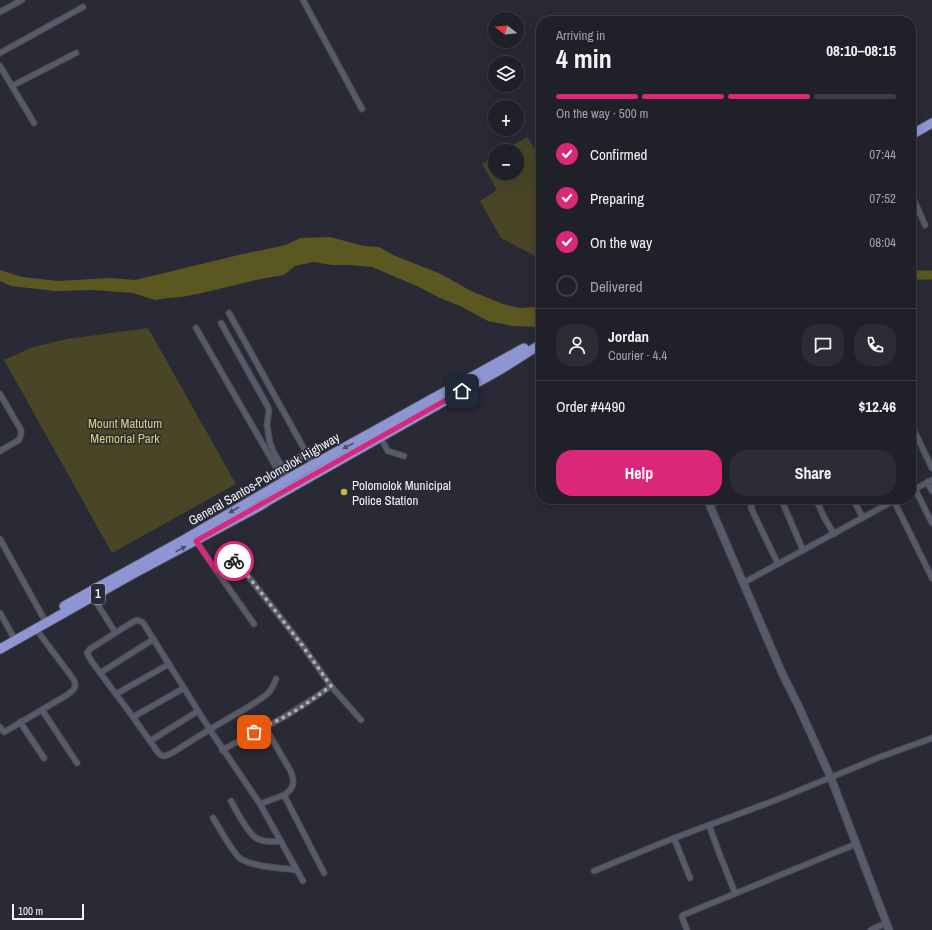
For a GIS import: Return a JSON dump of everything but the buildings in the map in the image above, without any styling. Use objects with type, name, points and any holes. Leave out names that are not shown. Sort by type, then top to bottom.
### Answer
[{"type":"highway","points":[[916,127],[932,118]]},
{"type":"highway","points":[[916,132],[932,123]]},
{"type":"highway","name":"General Santos-Polomolok Highway","points":[[0,643],[187,538],[286,480],[536,342]]},
{"type":"highway","name":"1","points":[[0,649],[131,575],[260,506],[504,368],[536,347]]},
{"type":"street","points":[[0,12],[22,0]]},
{"type":"street","points":[[303,0],[362,109]]},
{"type":"street","points":[[0,53],[83,7]]},
{"type":"street","points":[[12,86],[76,53]]},
{"type":"street","points":[[0,66],[34,123]]},
{"type":"street","points":[[916,204],[925,225]]},
{"type":"street","points":[[229,313],[313,465]]},
{"type":"street","points":[[221,323],[268,407],[267,425],[270,444],[282,468],[286,480]]},
{"type":"street","points":[[196,328],[286,480]]},
{"type":"street","points":[[0,394],[22,434],[19,440],[0,451]]},
{"type":"street","points":[[916,434],[932,468]]},
{"type":"street","points":[[380,437],[388,451],[404,456]]},
{"type":"street","points":[[282,468],[306,453]]},
{"type":"street","points":[[916,488],[930,481],[932,491]]},
{"type":"street","points":[[916,495],[932,523]]},
{"type":"street","points":[[709,504],[782,673],[831,778],[888,927],[872,930]]},
{"type":"street","points":[[752,504],[751,508],[778,564]]},
{"type":"street","points":[[783,504],[803,550]]},
{"type":"street","points":[[818,504],[834,534]]},
{"type":"street","points":[[855,504],[863,518]]},
{"type":"street","points":[[743,583],[888,504]]},
{"type":"street","points":[[897,504],[932,578]]},
{"type":"street","points":[[0,539],[44,619]]},
{"type":"street","points":[[196,541],[254,624]]},
{"type":"street","points":[[216,570],[228,562],[233,561],[238,563],[302,645],[331,686],[361,720]]},
{"type":"street","points":[[93,597],[115,632]]},
{"type":"street","points":[[0,613],[13,636]]},
{"type":"street","points":[[276,679],[270,691],[254,704],[210,730],[166,755],[160,755],[100,673],[88,656],[87,652],[115,632],[134,621],[138,620],[144,624],[154,639],[169,664],[210,730],[222,750],[260,804],[303,881]]},
{"type":"street","points":[[0,727],[2,733],[67,696],[74,689],[74,680],[36,629]]},
{"type":"street","points":[[100,673],[154,639]]},
{"type":"street","points":[[116,694],[169,664]]},
{"type":"street","points":[[222,750],[300,708],[331,686]]},
{"type":"street","points":[[133,717],[184,688]]},
{"type":"street","points":[[42,710],[77,763]]},
{"type":"street","points":[[150,741],[198,711]]},
{"type":"street","points":[[20,722],[44,758]]},
{"type":"street","points":[[260,804],[289,792],[293,784],[292,776],[265,727]]},
{"type":"street","points":[[594,871],[674,838],[776,800],[880,757],[932,738]]},
{"type":"street","points":[[284,795],[324,873]]},
{"type":"street","points":[[231,801],[247,828],[255,838],[268,841],[281,841]]},
{"type":"street","points":[[213,818],[226,839],[241,858],[256,864],[296,870]]},
{"type":"street","points":[[709,825],[735,893]]},
{"type":"street","points":[[674,838],[690,878]]},
{"type":"street","points":[[687,930],[682,914],[856,844]]},
{"type":"green space","points":[[527,137],[536,150],[536,256],[501,238],[480,201],[497,190],[491,180],[524,180],[524,144],[516,144]]},
{"type":"green space","points":[[488,160],[488,174],[482,164]]},
{"type":"green space","name":"Mount Matutum Memorial Park","points":[[148,328],[236,484],[112,553],[4,360],[33,347],[67,339]]},
{"type":"shaded area","points":[[330,237],[364,246],[379,247],[393,255],[441,274],[471,291],[503,304],[520,308],[536,307],[536,327],[512,326],[488,321],[460,306],[372,267],[350,265],[332,265],[313,262],[295,266],[284,275],[182,297],[155,300],[133,293],[92,290],[55,291],[11,286],[0,281],[0,270],[22,277],[58,281],[110,278],[135,280],[286,245],[300,238]]},
{"type":"waterway","points":[[916,275],[932,275]]},
{"type":"way so far","points":[[234,561],[238,563],[302,645],[331,686],[300,708],[254,732]]},
{"type":"place","name":"Polomolok Municipal Police Station","points":[[344,492]]},
{"type":"route","points":[[234,561],[223,564],[216,570],[196,541],[462,391]]}]
